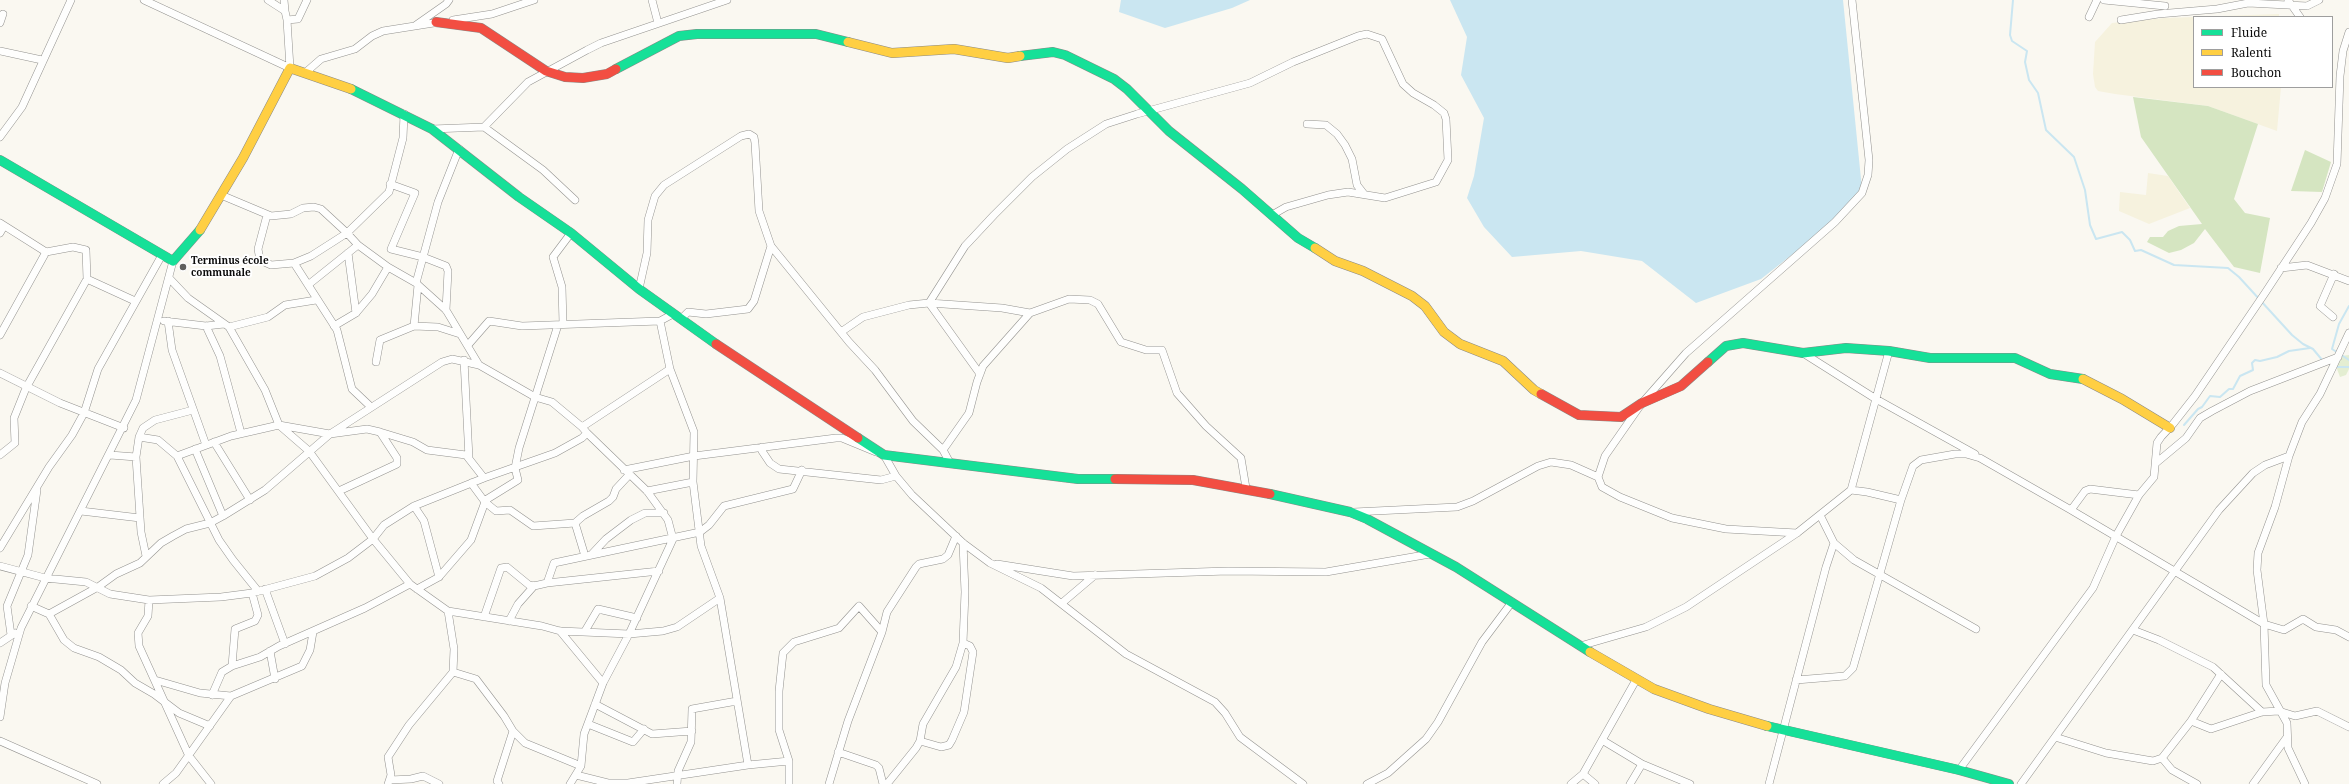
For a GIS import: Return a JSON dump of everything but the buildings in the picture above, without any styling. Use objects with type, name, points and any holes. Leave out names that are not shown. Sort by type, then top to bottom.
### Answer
[{"type":"street","points":[[0,137],[22,107],[42,60],[71,0]]},
{"type":"street","points":[[144,0],[290,68],[360,92],[432,129],[519,197],[571,234],[639,289],[673,314],[748,367],[882,454],[896,476],[912,495],[956,536],[990,563],[1041,588],[1126,654],[1215,702],[1225,713],[1240,737],[1303,784]]},
{"type":"street","points":[[268,0],[285,11]]},
{"type":"street","points":[[0,717],[5,683],[21,628],[45,578],[124,428],[136,400],[170,279],[173,261],[194,239],[221,195],[290,68],[287,20],[284,0]]},
{"type":"street","points":[[287,20],[298,19],[307,0]]},
{"type":"street","points":[[414,26],[447,2],[454,0]]},
{"type":"street","points":[[305,73],[321,59],[355,49],[378,33],[436,22],[492,14],[534,0]]},
{"type":"street","points":[[652,0],[658,23]]},
{"type":"street","points":[[484,127],[528,82],[546,71],[601,43],[727,0]]},
{"type":"street","points":[[1797,533],[1726,529],[1672,518],[1620,497],[1602,487],[1598,477],[1605,456],[1642,403],[1686,352],[1829,228],[1862,193],[1868,175],[1869,160],[1852,0]]},
{"type":"street","points":[[2089,17],[2098,0]]},
{"type":"street","points":[[2104,0],[2165,6]]},
{"type":"street","points":[[2158,14],[2170,0]]},
{"type":"street","points":[[2122,20],[2158,14],[2217,9],[2257,2],[2314,4],[2319,0]]},
{"type":"street","points":[[2290,3],[2299,16]]},
{"type":"street","points":[[0,23],[3,14]]},
{"type":"street","points":[[436,22],[469,25],[481,28],[496,36],[546,71],[565,77],[583,78],[607,74],[657,46],[679,36],[698,34],[806,34],[892,53],[954,49],[1008,58],[1053,52],[1114,79],[1127,89],[1170,131],[1298,238],[1335,261],[1363,271],[1412,296],[1425,306],[1444,332],[1460,344],[1503,361],[1534,390],[1579,415],[1610,418],[1621,417],[1642,403],[1681,386],[1726,346],[1733,344],[1755,343],[1803,353],[1846,348],[1889,351],[1930,358],[2015,358],[2050,374],[2081,378],[2122,399],[2170,428]]},
{"type":"street","points":[[1959,770],[2093,588],[2116,536],[2138,495],[2154,477],[2157,443],[2194,396],[2257,306],[2311,223],[2334,177],[2339,148],[2338,95],[2343,51],[2349,32]]},
{"type":"street","points":[[929,303],[965,246],[1032,177],[1067,149],[1106,124],[1250,83],[1293,62],[1358,36],[1367,34],[1377,36],[1382,39],[1403,84],[1413,93],[1434,105],[1444,113],[1448,135],[1448,160],[1436,182],[1385,198],[1348,192],[1328,195],[1286,207],[1272,215]]},
{"type":"street","points":[[0,51],[42,60]]},
{"type":"street","points":[[2333,87],[2338,95]]},
{"type":"street","points":[[267,215],[258,249],[260,260],[271,265],[294,263],[311,256],[347,233],[385,197],[403,138],[404,114]]},
{"type":"street","points":[[1307,124],[1326,125],[1337,134],[1345,145],[1352,160],[1357,185],[1364,194]]},
{"type":"street","points":[[432,129],[484,127],[543,170],[575,200]]},
{"type":"street","points":[[639,289],[647,253],[648,220],[655,196],[664,185],[745,134],[754,137],[759,211],[771,246],[841,332],[875,370],[912,421],[942,450],[950,463]]},
{"type":"street","points":[[414,326],[417,284],[423,257],[438,202],[459,149]]},
{"type":"street","points":[[0,160],[173,261]]},
{"type":"street","points":[[390,184],[415,193],[391,249],[423,257],[447,268],[446,310]]},
{"type":"street","points":[[221,195],[267,215],[291,214],[303,208],[314,206],[321,209],[358,245],[388,267],[417,284],[446,310],[460,334],[468,344],[479,365]]},
{"type":"street","points":[[0,233],[2,224],[46,252],[73,247],[86,250],[87,279],[26,388],[14,418],[16,440],[8,450],[0,455]]},
{"type":"street","points":[[418,589],[438,576],[471,540],[485,502],[516,482],[518,476],[515,468],[519,448],[560,325],[562,287],[553,257],[571,234]]},
{"type":"street","points":[[308,285],[358,245]]},
{"type":"street","points":[[681,319],[688,312],[706,314],[748,309],[754,302],[771,246]]},
{"type":"street","points":[[0,335],[46,252]]},
{"type":"street","points":[[348,253],[356,312]]},
{"type":"street","points":[[0,548],[38,486],[72,435],[84,413],[93,379],[135,300],[162,255]]},
{"type":"street","points":[[294,263],[316,300],[334,326],[338,335],[352,389],[371,407]]},
{"type":"street","points":[[2281,268],[2303,264],[2334,274],[2349,281]]},
{"type":"street","points":[[334,326],[356,312],[372,294],[388,267]]},
{"type":"street","points":[[2333,316],[2320,306],[2334,274]]},
{"type":"street","points":[[87,279],[135,300]]},
{"type":"street","points":[[170,279],[188,298],[206,309],[226,325],[265,390],[279,425],[309,451],[373,539],[410,584],[448,611],[542,626],[560,631],[629,634],[663,631],[677,627],[720,598]]},
{"type":"street","points":[[942,450],[969,413],[983,366],[1030,313],[1070,299],[1090,300],[1098,304],[1122,342],[1146,350],[1162,350],[1177,394],[1206,426],[1241,458],[1246,488]]},
{"type":"street","points":[[158,320],[206,326],[226,325],[263,319],[285,305],[316,300]]},
{"type":"street","points":[[929,303],[980,374]]},
{"type":"street","points":[[841,332],[863,317],[909,305],[929,303],[1002,308],[1030,313]]},
{"type":"street","points":[[468,344],[489,322],[522,326],[660,321],[673,314]]},
{"type":"street","points":[[168,321],[172,350],[206,445]]},
{"type":"street","points":[[660,321],[670,369],[694,432],[694,482],[701,546],[710,578],[720,598],[748,765]]},
{"type":"street","points":[[206,326],[220,356],[241,434]]},
{"type":"street","points":[[376,362],[380,340],[414,326],[438,327],[460,334]]},
{"type":"street","points":[[2306,783],[2290,757],[2287,737],[2287,723],[2266,685],[2264,624],[2257,570],[2258,553],[2275,507],[2289,456],[2302,422],[2320,394],[2338,357],[2346,348],[2349,333]]},
{"type":"street","points":[[1580,646],[1646,627],[1686,607],[1797,533],[1851,490],[1889,351]]},
{"type":"street","points":[[1803,353],[1876,399],[1962,446],[2264,624],[2284,630],[2302,619],[2316,627],[2336,630],[2349,637]]},
{"type":"street","points":[[2156,463],[2186,438],[2200,418],[2250,391],[2338,357]]},
{"type":"street","points":[[50,614],[98,587],[116,574],[140,563],[146,556],[173,536],[186,529],[210,523],[250,500],[265,490],[330,434],[442,362],[452,359],[464,360],[479,365],[535,397],[552,402],[582,427],[627,473],[647,491],[664,513],[671,526],[673,539],[637,618],[603,683],[584,734],[581,766],[570,784]]},
{"type":"street","points":[[464,360],[469,458]]},
{"type":"street","points":[[582,427],[670,369]]},
{"type":"street","points":[[0,373],[26,388],[84,413],[124,428]]},
{"type":"street","points":[[146,556],[140,518],[136,457],[139,437],[143,428],[155,420],[193,410]]},
{"type":"street","points":[[177,456],[214,442],[279,425],[330,434],[367,429],[413,442],[428,450],[455,453],[469,458],[484,478]]},
{"type":"street","points":[[339,491],[396,464],[397,458],[380,432]]},
{"type":"street","points":[[0,566],[45,578],[77,580],[98,587],[110,594],[149,600],[221,597],[258,591],[299,581],[330,569],[373,539],[384,525],[414,506],[566,447],[588,434]]},
{"type":"street","points":[[139,437],[158,440],[177,456],[210,523],[232,560],[258,591],[285,644]]},
{"type":"street","points":[[471,483],[485,502],[496,511],[510,510],[532,526],[575,523],[583,516],[609,501],[613,497],[616,489],[627,473],[694,456],[842,438],[871,452],[882,454],[1078,479],[1165,478],[1246,488],[1350,512],[1367,519],[1512,602],[1580,646],[1636,680],[1654,689],[1709,709],[1782,730],[1959,770],[2010,784]]},
{"type":"street","points":[[214,442],[250,500]]},
{"type":"street","points":[[762,447],[762,452],[770,463],[779,469],[802,470],[881,480],[896,476]]},
{"type":"street","points":[[195,449],[223,516]]},
{"type":"street","points":[[1796,680],[1850,674],[1861,648],[1879,574],[1901,500],[1913,466],[1920,460],[1955,454],[1966,454],[1980,458]]},
{"type":"street","points":[[110,455],[136,457]]},
{"type":"street","points":[[2021,784],[2219,510],[2253,473],[2265,465],[2289,456]]},
{"type":"street","points":[[1350,512],[1457,507],[1473,501],[1538,466],[1551,462],[1572,466],[1598,477]]},
{"type":"street","points":[[547,583],[554,563],[673,539],[700,532],[709,525],[724,506],[793,489],[802,470]]},
{"type":"street","points":[[647,491],[694,482]]},
{"type":"street","points":[[12,635],[7,606],[20,571],[28,555],[38,486]]},
{"type":"street","points":[[2071,510],[2085,491],[2090,489],[2138,495]]},
{"type":"street","points":[[1851,490],[1901,500]]},
{"type":"street","points":[[414,506],[424,521],[438,576]]},
{"type":"street","points":[[81,511],[140,518]]},
{"type":"street","points":[[588,555],[631,520],[645,513],[664,513]]},
{"type":"street","points":[[1820,515],[1834,543],[1854,560],[1976,629]]},
{"type":"street","points":[[575,523],[588,555]]},
{"type":"street","points":[[830,784],[838,752],[882,632],[887,612],[916,567],[919,564],[943,559],[948,555],[956,536]]},
{"type":"street","points":[[887,784],[908,759],[920,741],[920,729],[956,667],[963,643],[965,592],[963,542]]},
{"type":"street","points":[[1769,784],[1826,566],[1834,543]]},
{"type":"street","points":[[990,563],[1039,569],[1072,576],[1228,571],[1326,572],[1430,554]]},
{"type":"street","points":[[484,617],[501,568],[507,567],[523,582],[534,586],[547,583],[658,571]]},
{"type":"street","points":[[1062,603],[1095,575]]},
{"type":"street","points":[[212,695],[222,672],[232,666],[252,660],[313,632],[365,608],[410,584]]},
{"type":"street","points":[[509,621],[518,604],[534,586]]},
{"type":"street","points":[[232,666],[235,629],[255,621],[258,615],[258,591]]},
{"type":"street","points":[[149,600],[148,616],[138,633],[139,646],[189,756],[210,784]]},
{"type":"street","points":[[1367,784],[1388,772],[1426,739],[1438,722],[1455,688],[1482,642],[1512,602]]},
{"type":"street","points":[[31,606],[50,614],[64,640],[69,645],[110,664],[190,720],[210,726]]},
{"type":"street","points":[[790,784],[789,761],[779,730],[779,691],[783,653],[794,642],[839,628],[859,606],[882,632]]},
{"type":"street","points":[[585,631],[598,609],[637,618]]},
{"type":"street","points":[[439,784],[423,776],[389,782],[388,757],[409,725],[453,672],[454,649],[448,611]]},
{"type":"street","points":[[0,643],[21,628]]},
{"type":"street","points":[[2133,630],[2213,667],[2262,712]]},
{"type":"street","points":[[560,631],[603,683]]},
{"type":"street","points":[[155,680],[212,695],[231,696],[275,679],[302,666],[310,650],[313,632]]},
{"type":"street","points":[[920,741],[941,747],[948,745],[952,740],[964,712],[973,652],[970,646],[963,643]]},
{"type":"street","points":[[270,651],[275,679]]},
{"type":"street","points":[[453,672],[476,679],[504,716],[513,731],[525,743],[581,766]]},
{"type":"street","points":[[2055,737],[2130,758],[2153,761],[2162,758],[2191,721],[2221,674]]},
{"type":"street","points":[[1570,784],[1583,774],[1636,680]]},
{"type":"street","points":[[163,784],[176,773],[231,696]]},
{"type":"street","points":[[677,784],[677,775],[691,742],[691,712],[693,708],[737,701]]},
{"type":"street","points":[[595,704],[652,734],[692,731]]},
{"type":"street","points":[[2191,721],[2211,729],[2216,729],[2262,712],[2279,710],[2295,716],[2318,711],[2349,727]]},
{"type":"street","points":[[588,724],[633,742],[644,729]]},
{"type":"street","points":[[499,784],[498,781],[513,731]]},
{"type":"street","points":[[2253,784],[2287,737]]},
{"type":"street","points":[[1602,740],[1642,764],[1690,784]]},
{"type":"street","points":[[0,741],[97,784]]},
{"type":"street","points":[[838,752],[876,765],[879,768],[883,784]]},
{"type":"street","points":[[2162,758],[2172,770],[2197,784]]},
{"type":"street","points":[[576,775],[608,783],[789,761]]},
{"type":"street","points":[[1630,784],[1642,764]]},
{"type":"street","points":[[1583,774],[1595,784]]},
{"type":"shaded area","points":[[2279,14],[2279,16],[2222,16]]},
{"type":"shaded area","points":[[2193,17],[2193,88],[2281,88],[2277,131],[2208,106],[2098,91],[2095,87],[2093,74],[2095,42],[2112,23]]},
{"type":"shaded area","points":[[2148,173],[2168,176],[2190,208],[2149,224],[2119,211],[2120,192],[2146,195]]},
{"type":"green space","points":[[2133,97],[2208,106],[2258,124],[2234,199],[2245,213],[2270,218],[2260,273],[2234,267],[2205,229],[2194,243],[2181,250],[2169,253],[2147,242],[2150,237],[2163,237],[2168,231],[2179,226],[2202,224],[2141,137]]},
{"type":"green space","points":[[2305,150],[2331,162],[2322,192],[2291,191]]},
{"type":"green space","points":[[2349,355],[2349,369],[2346,375],[2340,377],[2337,369],[2338,363],[2341,356]]},
{"type":"water","points":[[1121,0],[1250,0],[1232,8],[1165,28],[1119,12]]},
{"type":"water","points":[[1450,0],[1843,0],[1862,189],[1821,232],[1761,279],[1696,303],[1642,261],[1581,251],[1512,257],[1484,227],[1467,198],[1474,176],[1484,118],[1461,75],[1467,37]]},
{"type":"waterway","points":[[2013,0],[2010,35],[2012,41],[2027,51],[2025,62],[2029,80],[2038,93],[2046,130],[2074,157],[2085,190],[2090,225],[2096,239],[2122,232],[2130,240],[2135,251],[2141,250],[2174,265],[2228,268],[2239,277],[2292,335],[2303,344],[2313,349],[2323,361]]},
{"type":"waterway","points":[[2349,306],[2339,324],[2332,349],[2349,360]]},
{"type":"waterway","points":[[2184,425],[2198,409],[2202,407],[2210,396],[2220,397],[2229,389],[2233,389],[2240,376],[2253,370],[2252,363],[2255,360],[2260,361],[2277,357],[2289,351],[2310,348]]},
{"type":"waterway","points":[[2335,367],[2349,367]]},
{"type":"traffic: fast","points":[[616,69],[679,36],[697,34],[816,34],[848,42]]},
{"type":"traffic: fast","points":[[1020,56],[1053,52],[1065,55],[1114,79],[1127,89],[1169,131],[1242,189],[1298,238],[1315,248]]},
{"type":"traffic: fast","points":[[351,89],[432,129],[519,197],[571,233],[639,289],[716,344]]},
{"type":"traffic: fast","points":[[0,160],[173,261],[200,230]]},
{"type":"traffic: fast","points":[[1708,362],[1726,346],[1743,343],[1803,353],[1846,348],[1889,351],[1930,358],[2015,358],[2050,374],[2083,379]]},
{"type":"traffic: fast","points":[[858,438],[884,455],[1078,479],[1115,479]]},
{"type":"traffic: fast","points":[[1270,494],[1350,512],[1367,519],[1456,567],[1590,652]]},
{"type":"traffic: fast","points":[[1767,726],[1959,770],[2009,784]]},
{"type":"traffic: slow","points":[[848,42],[892,53],[954,49],[1008,58],[1020,56]]},
{"type":"traffic: slow","points":[[200,230],[243,158],[290,68],[351,89]]},
{"type":"traffic: slow","points":[[1315,248],[1335,261],[1363,271],[1412,296],[1425,306],[1444,332],[1460,344],[1503,361],[1534,390],[1541,394]]},
{"type":"traffic: slow","points":[[2083,379],[2122,399],[2170,428]]},
{"type":"traffic: slow","points":[[1590,652],[1654,689],[1709,709],[1767,726]]},
{"type":"traffic: jam","points":[[436,22],[481,28],[546,71],[565,77],[583,78],[607,74],[616,69]]},
{"type":"traffic: jam","points":[[716,344],[858,438]]},
{"type":"traffic: jam","points":[[1541,394],[1579,415],[1621,417],[1642,403],[1681,386],[1708,362]]},
{"type":"traffic: jam","points":[[1115,479],[1193,480],[1270,494]]},
{"type":"place","name":"Terminus école communale","points":[[183,267]]}]
